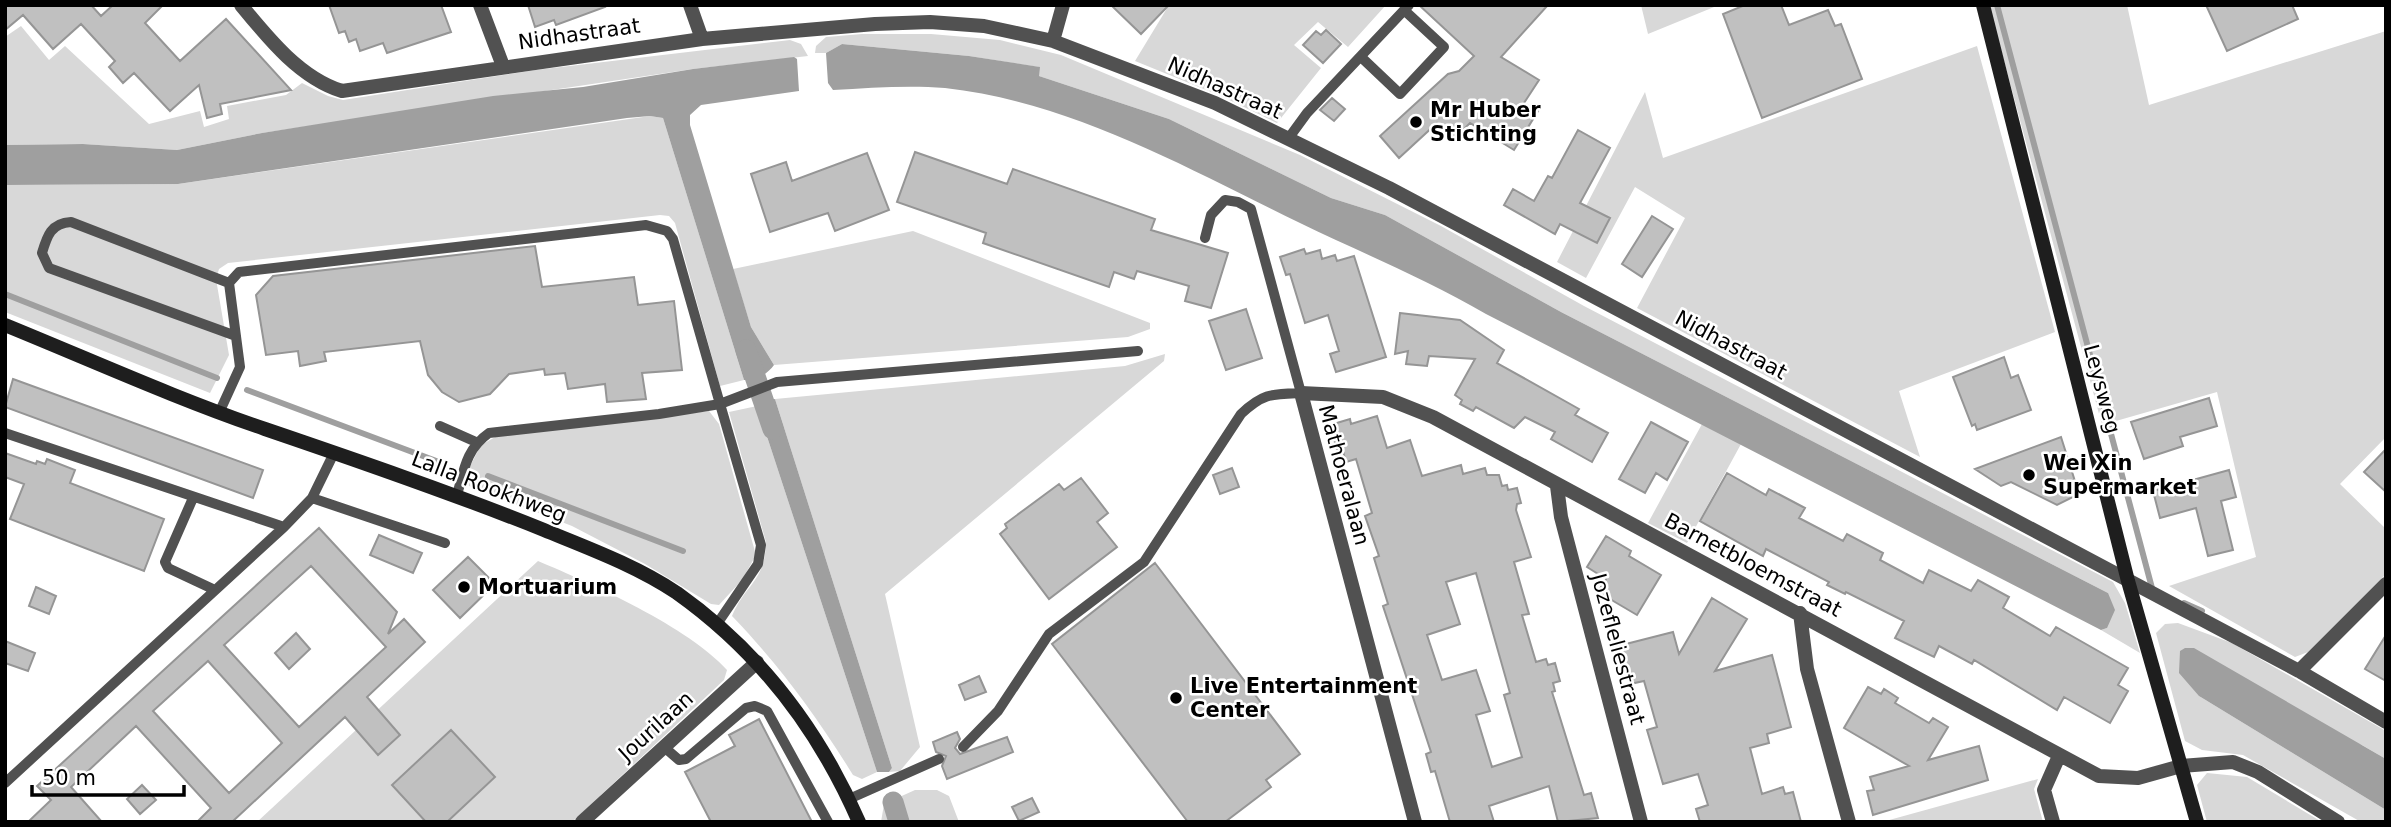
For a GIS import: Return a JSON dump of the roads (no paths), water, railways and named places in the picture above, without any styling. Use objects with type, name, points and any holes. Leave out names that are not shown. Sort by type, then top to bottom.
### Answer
[{"type":"street","name":"Nidhastraat","points":[[241,5],[265,35],[308,74],[327,86],[342,91],[702,39],[875,24],[929,22],[984,26],[1053,41],[1215,103],[1402,195],[2299,671],[2386,722]]},
{"type":"street","points":[[481,5],[503,66]]},
{"type":"street","points":[[690,5],[702,39]]},
{"type":"street","points":[[1053,41],[1063,5]]},
{"type":"street","name":"Leysweg","points":[[1983,5],[2128,582],[2197,822]]},
{"type":"street","name":"Lalla Rookhweg","points":[[5,325],[219,413],[457,495],[604,554],[675,592],[717,624],[757,662],[810,728],[859,822]]},
{"type":"street","name":"Barnetbloemstraat","points":[[1301,393],[1383,397],[1412,407],[1800,613],[2099,776],[2116,779],[2138,778],[2181,766],[2233,762],[2258,772],[2338,822]]},
{"type":"street","name":"Mathoeralaan","points":[[1301,393],[1415,822]]},
{"type":"street","name":"Jozefleliestraat","points":[[1557,486],[1561,517],[1641,822]]},
{"type":"street","points":[[2299,671],[2386,584]]},
{"type":"street","points":[[1800,613],[1807,670],[1849,822]]},
{"type":"street","name":"Jourilaan","points":[[582,822],[757,662]]},
{"type":"street","points":[[2053,822],[2044,790],[2059,756]]},
{"type":"lane","points":[[1288,139],[1307,113],[1406,8],[1444,47],[1400,94],[1361,57]]},
{"type":"lane","name":"Mathoeralaan","points":[[1205,238],[1211,215],[1225,200],[1238,202],[1251,209],[1301,393]]},
{"type":"lane","points":[[229,283],[71,222],[60,222],[48,232],[42,253],[49,268],[236,336]]},
{"type":"lane","points":[[219,413],[240,367],[229,283],[239,272],[656,226],[667,231],[673,239],[761,545],[758,564],[717,624]]},
{"type":"lane","points":[[457,495],[467,455],[477,442],[489,433],[659,414],[720,404],[777,382],[1138,351]]},
{"type":"lane","points":[[964,747],[999,711],[1049,634],[1144,562],[1241,414],[1258,398],[1273,394],[1301,393]]},
{"type":"lane","points":[[440,426],[477,442]]},
{"type":"lane","points":[[5,433],[284,527]]},
{"type":"lane","points":[[5,783],[284,527],[312,498],[334,453]]},
{"type":"lane","points":[[193,498],[166,562],[168,568],[215,590]]},
{"type":"lane","points":[[312,498],[445,543]]},
{"type":"lane","points":[[664,747],[679,760],[686,760],[746,708],[754,706],[767,711],[828,822]]},
{"type":"lane","points":[[849,799],[939,759]]},
{"type":"waterway","points":[[1997,5],[2152,588]]},
{"type":"waterway","points":[[5,294],[217,378]]},
{"type":"waterway","points":[[746,350],[773,429]]},
{"type":"waterway","points":[[247,390],[439,462]]},
{"type":"waterway","points":[[488,476],[683,551]]},
{"type":"waterway","points":[[2184,603],[2202,611]]},
{"type":"waterway","points":[[893,802],[899,822]]},
{"type":"place","name":"Mr Huber Stichting","points":[[1416,122]]},
{"type":"place","name":"Wei Xin Supermarket","points":[[2029,475]]},
{"type":"place","name":"Mortuarium","points":[[464,587]]},
{"type":"place","name":"Live Entertainment Center","points":[[1176,698]]}]
